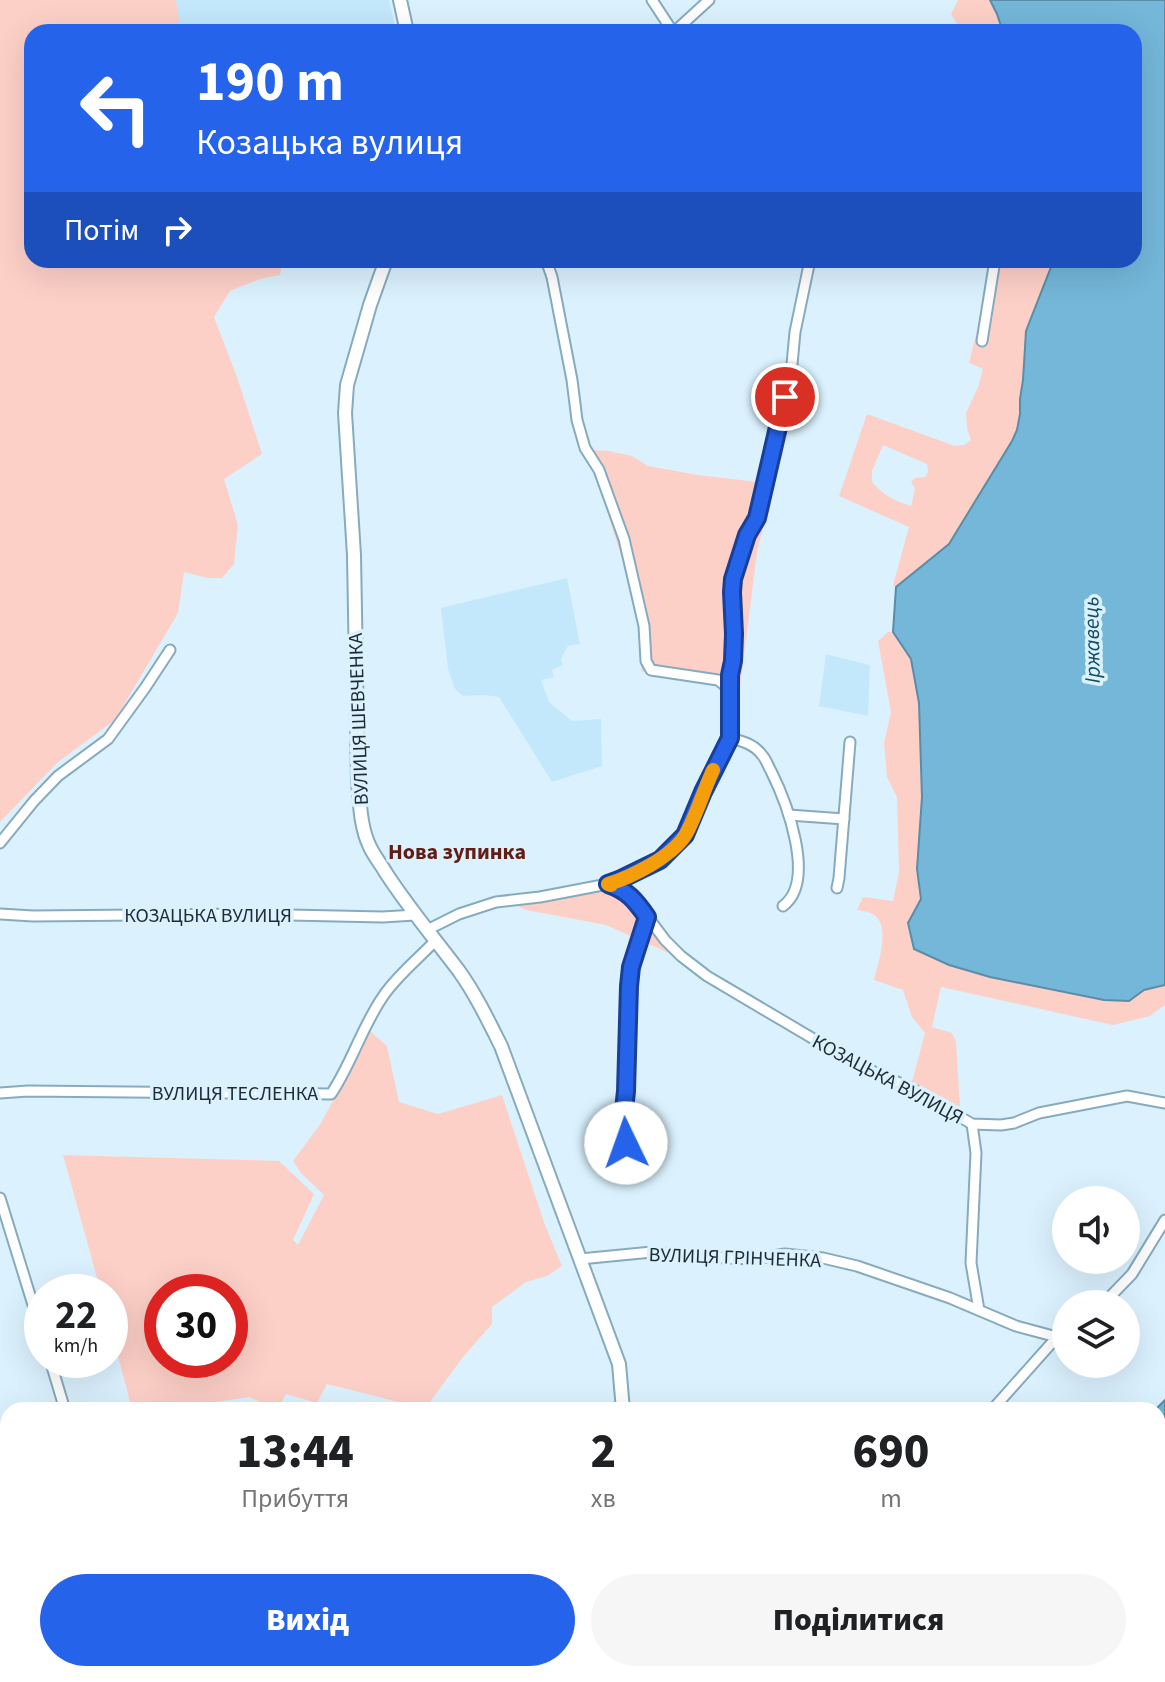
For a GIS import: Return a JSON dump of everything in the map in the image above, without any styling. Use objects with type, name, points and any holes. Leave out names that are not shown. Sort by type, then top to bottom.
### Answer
[{"type":"street","points":[[400,0],[405,24]]},
{"type":"street","points":[[652,0],[668,24]]},
{"type":"street","points":[[683,24],[709,0]]},
{"type":"street","name":"ВУЛИЦЯ ШЕВЧЕНКА","points":[[383,268],[355,355],[346,399],[354,555],[360,808],[370,849],[481,1004],[501,1046],[619,1364],[622,1402]]},
{"type":"street","points":[[549,268],[577,420],[585,448],[599,470],[624,539],[644,626],[646,661],[651,670],[718,680],[729,689]]},
{"type":"street","points":[[431,935],[459,914],[496,902],[540,897],[619,880],[660,860],[685,835],[730,738],[733,579],[747,535],[757,518],[765,487],[791,375],[795,332],[808,268]]},
{"type":"street","points":[[982,341],[994,268]]},
{"type":"street","points":[[0,843],[58,776],[108,739],[170,650]]},
{"type":"street","points":[[730,738],[750,743],[763,755],[789,815],[797,846],[796,883],[791,900],[783,906]]},
{"type":"street","points":[[837,888],[850,742]]},
{"type":"street","points":[[789,815],[844,819]]},
{"type":"street","name":"КОЗАЦЬКА ВУЛИЦЯ","points":[[608,884],[622,889],[635,900],[665,940],[707,976],[856,1064],[911,1088],[972,1124],[1014,1123],[1039,1113],[1127,1096],[1165,1103]]},
{"type":"street","name":"КОЗАЦЬКА ВУЛИЦЯ","points":[[0,914],[415,915]]},
{"type":"street","points":[[626,1143],[622,1129],[629,986],[631,967],[647,917]]},
{"type":"street","name":"ВУЛИЦЯ ТЕСЛЕНКА","points":[[0,1093],[331,1094],[383,996],[431,935]]},
{"type":"street","points":[[972,1124],[976,1153],[971,1263],[979,1310]]},
{"type":"street","points":[[0,1198],[24,1276]]},
{"type":"street","points":[[1117,1290],[1132,1274],[1165,1220]]},
{"type":"street","name":"ВУЛИЦЯ ГРІНЧЕНКА","points":[[580,1259],[652,1252],[724,1258],[753,1259],[785,1254],[823,1258],[857,1266],[1016,1326],[1052,1332]]},
{"type":"street","points":[[999,1402],[1052,1344]]},
{"type":"street","points":[[55,1378],[63,1402]]},
{"type":"shaded area","points":[[0,0],[176,0],[180,24],[24,24],[24,268],[281,268],[280,275],[230,291],[214,317],[262,454],[224,479],[238,525],[234,564],[222,578],[184,572],[178,613],[115,720],[58,762],[0,822]]},
{"type":"shaded area","points":[[175,0],[389,0],[394,21],[393,24],[179,24]]},
{"type":"shaded area","points":[[958,0],[990,0],[1001,24],[957,24],[951,14]]},
{"type":"shaded area","points":[[988,268],[1051,268],[1026,331],[1020,414],[1012,441],[949,544],[896,587],[893,585],[909,527],[839,496],[867,414],[955,446],[971,440],[966,413],[983,369],[969,363]],"holes":[[[883,445],[927,464],[925,477],[915,478],[911,482],[915,489],[911,506],[880,491],[872,482],[872,471]]]},
{"type":"shaded area","points":[[582,451],[632,456],[648,466],[774,484],[757,552],[740,688],[641,671],[640,628],[630,584],[596,476]]},
{"type":"shaded area","points":[[567,578],[580,644],[568,646],[561,659],[563,665],[552,670],[554,677],[541,680],[549,702],[572,721],[601,719],[602,766],[552,782],[499,697],[463,696],[455,689],[448,669],[441,608]]},
{"type":"shaded area","points":[[888,632],[893,632],[911,659],[919,703],[922,797],[917,869],[921,899],[909,923],[949,965],[990,977],[1104,1000],[1129,1001],[1144,990],[1165,985],[1165,1005],[1150,1016],[1113,1025],[941,987],[932,1027],[952,1033],[956,1042],[961,1123],[907,1091],[925,1033],[912,1017],[903,990],[874,980],[881,953],[881,924],[877,917],[857,910],[863,897],[893,901],[899,872],[897,797],[887,777],[884,743],[891,712],[878,641]]},
{"type":"shaded area","points":[[826,654],[870,665],[868,716],[819,706]]},
{"type":"shaded area","points":[[614,889],[636,904],[671,954],[606,925],[526,910],[516,905],[578,892]]},
{"type":"shaded area","points":[[370,1031],[387,1046],[399,1102],[438,1114],[502,1095],[545,1225],[562,1266],[547,1276],[526,1282],[492,1307],[492,1324],[430,1402],[399,1402],[327,1384],[318,1402],[286,1394],[282,1402],[261,1402],[249,1397],[216,1402],[130,1402],[124,1378],[128,1378],[128,1274],[96,1274],[63,1155],[279,1161],[314,1194],[293,1240],[298,1245],[324,1195],[293,1161],[321,1123]]},
{"type":"water","name":"Іржавець","points":[[990,0],[1165,0],[1165,985],[1144,990],[1129,1001],[1104,1000],[990,977],[949,965],[914,949],[908,923],[921,899],[917,869],[922,797],[919,703],[911,659],[893,632],[896,587],[949,544],[1012,441],[1020,414],[1026,331],[1051,268],[1142,268],[1142,24],[1000,24]]},
{"type":"slow traffic","points":[[611,885],[608,884],[660,860],[685,835],[713,770]]},
{"type":"district","name":"Нова зупинка","points":[[457,851]]},
{"type":"route","points":[[626,1143],[622,1129],[629,986],[636,947],[647,917],[635,900],[622,889],[608,884],[660,860],[685,835],[730,738],[733,579],[747,535],[757,518],[785,397]]}]
